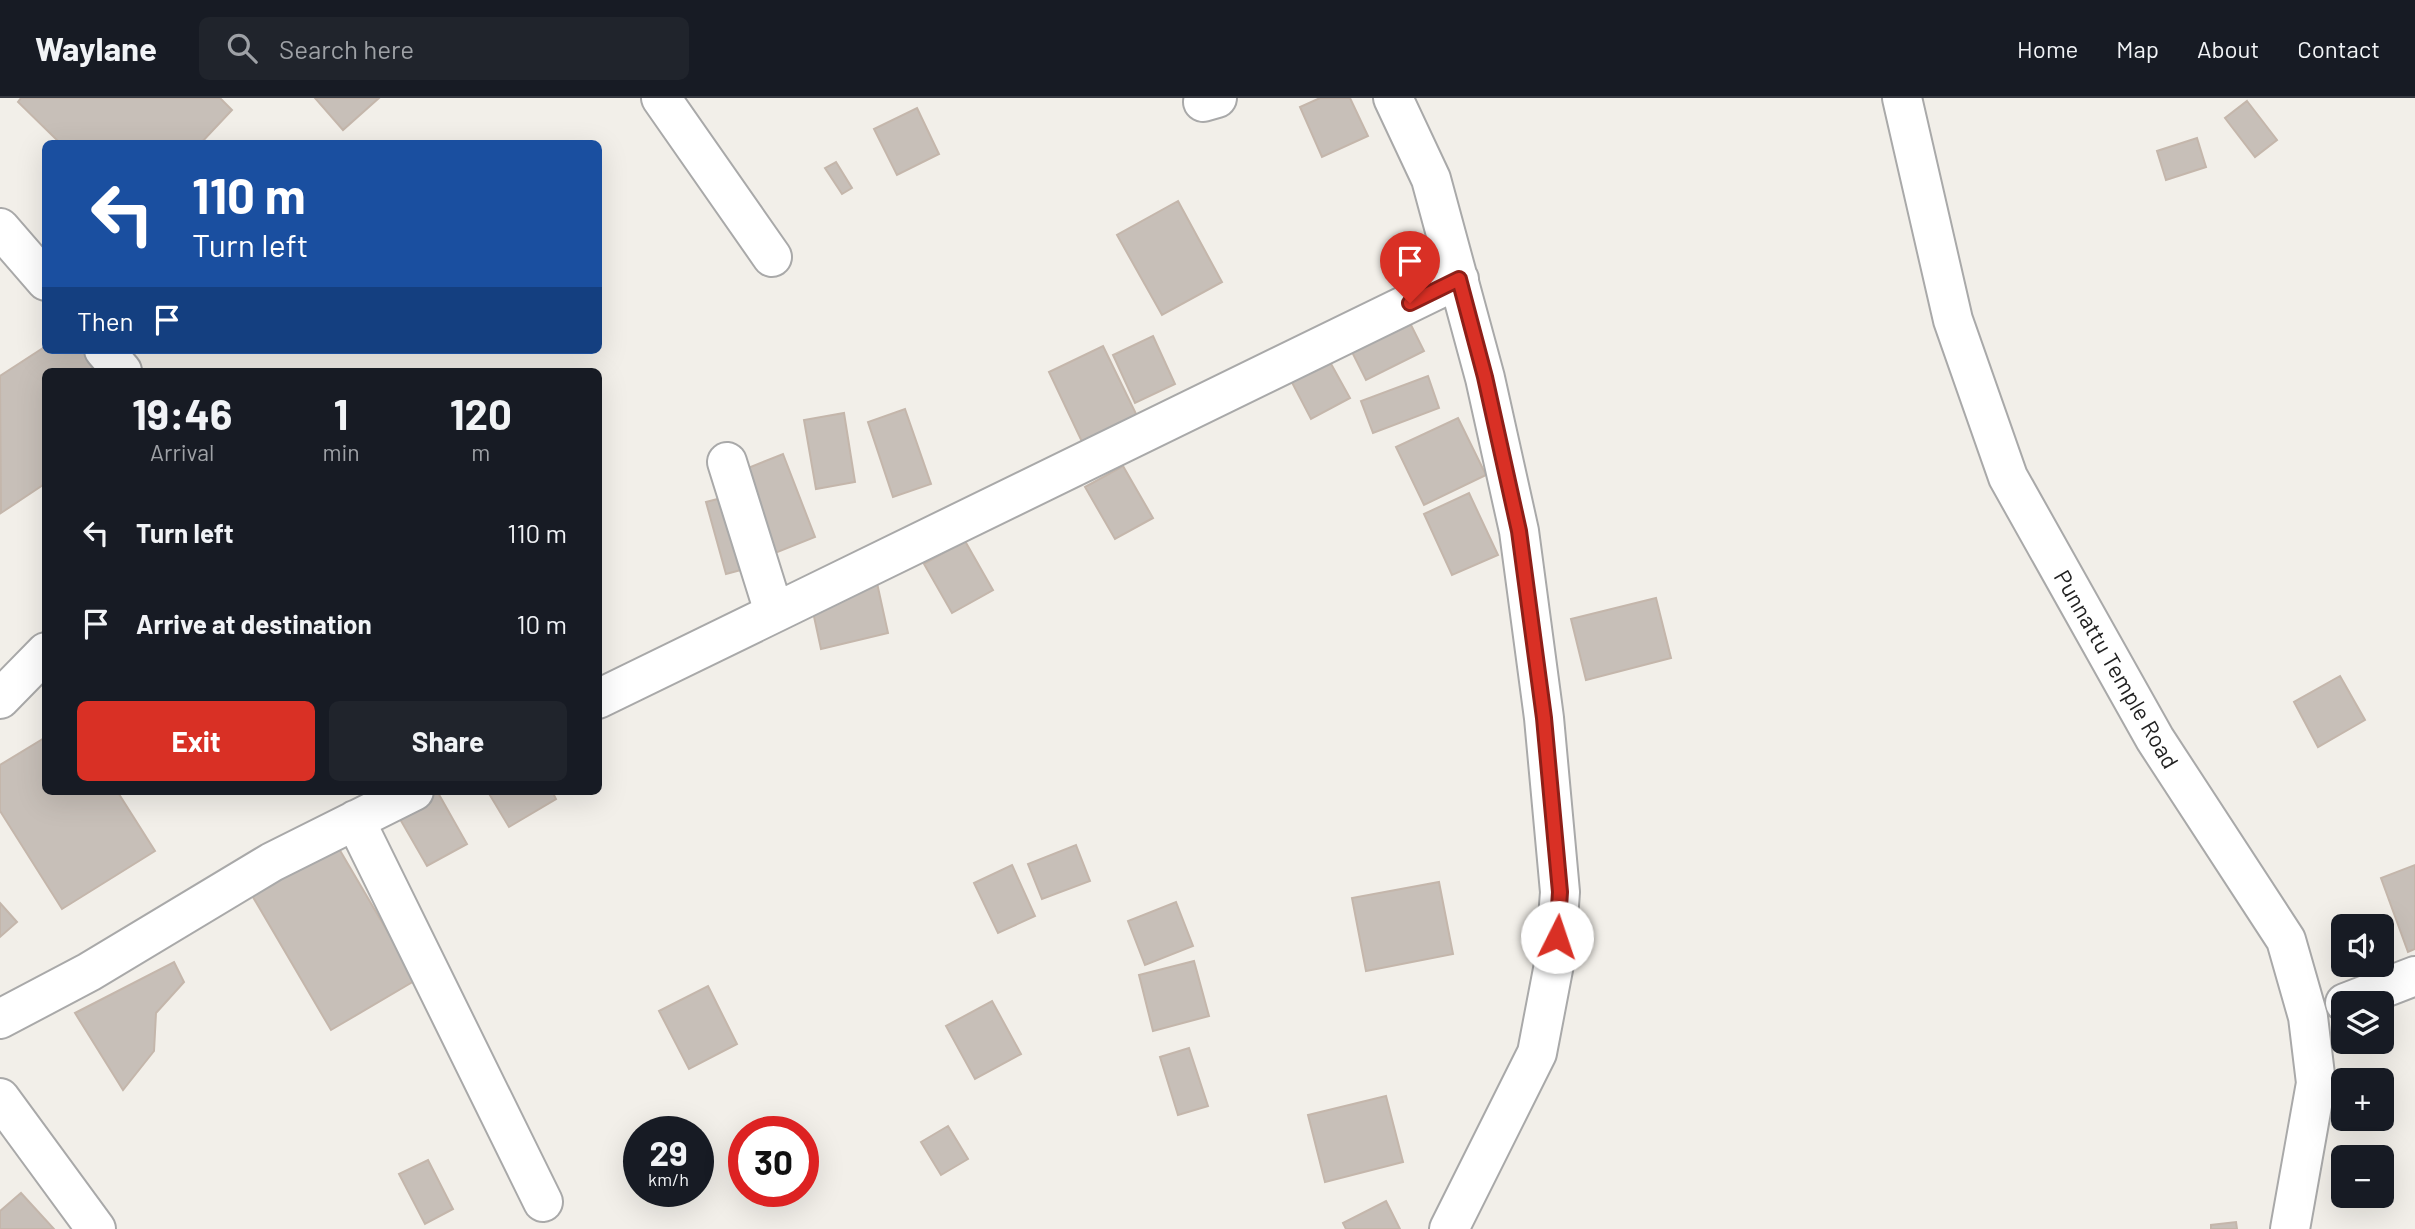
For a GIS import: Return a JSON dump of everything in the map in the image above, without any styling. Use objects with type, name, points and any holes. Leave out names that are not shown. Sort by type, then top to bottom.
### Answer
[{"type":"street","points":[[661,98],[772,257]]},
{"type":"street","points":[[1393,98],[1431,179],[1485,377],[1519,531],[1544,718],[1560,892],[1555,959],[1537,1053],[1449,1229]]},
{"type":"street","name":"Punnattu Temple Road","points":[[1902,98],[1953,320],[2008,477],[2154,738],[2286,940],[2308,1017],[2316,1083],[2290,1229]]},
{"type":"street","points":[[0,228],[42,276]]},
{"type":"street","points":[[602,697],[1459,279]]},
{"type":"street","points":[[107,354],[119,368]]},
{"type":"street","points":[[727,462],[775,612]]},
{"type":"street","points":[[0,699],[42,656]]},
{"type":"street","points":[[0,1019],[89,972],[272,862],[406,795]]},
{"type":"street","points":[[355,820],[543,1202]]},
{"type":"street","points":[[2376,991],[2415,976]]},
{"type":"street","points":[[2308,1017],[2331,1008]]},
{"type":"street","points":[[0,1098],[96,1229]]},
{"type":"building","points":[[21,98],[220,98],[232,110],[204,140],[57,140],[18,102]]},
{"type":"building","points":[[315,98],[379,98],[343,130]]},
{"type":"building","points":[[1320,98],[1350,98],[1368,136],[1322,157],[1300,107]]},
{"type":"building","points":[[2247,101],[2277,140],[2255,157],[2225,118]]},
{"type":"building","points":[[917,108],[939,154],[897,175],[874,129]]},
{"type":"building","points":[[2197,138],[2206,167],[2166,180],[2157,151]]},
{"type":"building","points":[[836,162],[852,188],[842,194],[825,168]]},
{"type":"building","points":[[1178,201],[1222,282],[1162,315],[1117,235]]},
{"type":"building","points":[[1404,311],[1424,351],[1366,380],[1346,340]]},
{"type":"building","points":[[1153,336],[1175,384],[1135,403],[1113,355]]},
{"type":"building","points":[[1103,346],[1139,420],[1084,446],[1049,372]]},
{"type":"building","points":[[42,349],[42,354],[90,354],[99,368],[42,368],[42,486],[1,513],[0,376]]},
{"type":"building","points":[[1325,353],[1350,398],[1311,419],[1287,373]]},
{"type":"building","points":[[1428,376],[1439,408],[1373,433],[1361,401]]},
{"type":"building","points":[[905,409],[931,484],[893,497],[868,422]]},
{"type":"building","points":[[844,413],[855,482],[816,489],[804,420]]},
{"type":"building","points":[[1458,418],[1486,475],[1424,505],[1396,447]]},
{"type":"building","points":[[783,454],[815,537],[770,555],[738,472]]},
{"type":"building","points":[[1123,466],[1153,518],[1115,539],[1085,487]]},
{"type":"building","points":[[1469,493],[1498,555],[1452,575],[1424,514]]},
{"type":"building","points":[[733,495],[752,567],[726,574],[706,502]]},
{"type":"building","points":[[965,541],[993,590],[952,613],[924,564]]},
{"type":"building","points":[[877,583],[888,633],[821,649],[810,598]]},
{"type":"building","points":[[1656,598],[1671,658],[1586,680],[1571,619]]},
{"type":"building","points":[[2340,676],[2365,720],[2318,747],[2294,702]]},
{"type":"building","points":[[42,739],[42,795],[120,795],[155,851],[62,909],[0,811],[0,765]]},
{"type":"building","points":[[415,795],[439,795],[467,844],[427,866],[393,807]]},
{"type":"building","points":[[490,795],[554,795],[556,799],[509,827]]},
{"type":"building","points":[[335,842],[416,980],[331,1030],[250,892]]},
{"type":"building","points":[[1076,845],[1090,881],[1042,899],[1028,864]]},
{"type":"building","points":[[1012,865],[1035,916],[998,933],[974,883]]},
{"type":"building","points":[[2415,865],[2415,949],[2408,952],[2381,878]]},
{"type":"building","points":[[1439,882],[1453,954],[1366,971],[1352,898]]},
{"type":"building","points":[[1176,902],[1193,946],[1145,965],[1128,921]]},
{"type":"building","points":[[0,903],[17,922],[0,937]]},
{"type":"building","points":[[1194,961],[1209,1016],[1153,1031],[1139,975]]},
{"type":"building","points":[[174,962],[184,982],[156,1013],[154,1051],[123,1090],[75,1013]]},
{"type":"building","points":[[708,986],[737,1044],[689,1069],[659,1011]]},
{"type":"building","points":[[992,1001],[1021,1054],[975,1079],[946,1026]]},
{"type":"building","points":[[1189,1048],[1208,1106],[1178,1115],[1160,1057]]},
{"type":"building","points":[[1386,1096],[1403,1162],[1325,1182],[1308,1115]]},
{"type":"building","points":[[948,1126],[968,1159],[941,1175],[921,1142]]},
{"type":"building","points":[[428,1160],[453,1209],[425,1224],[399,1174]]},
{"type":"building","points":[[21,1193],[54,1229],[0,1229],[0,1211]]},
{"type":"building","points":[[1386,1201],[1400,1229],[1346,1229],[1343,1223]]},
{"type":"building","points":[[2236,1222],[2237,1229],[2211,1229],[2211,1225]]},
{"type":"route","points":[[1410,303],[1459,279],[1485,377],[1519,531],[1544,718],[1560,892],[1557,937]]}]
